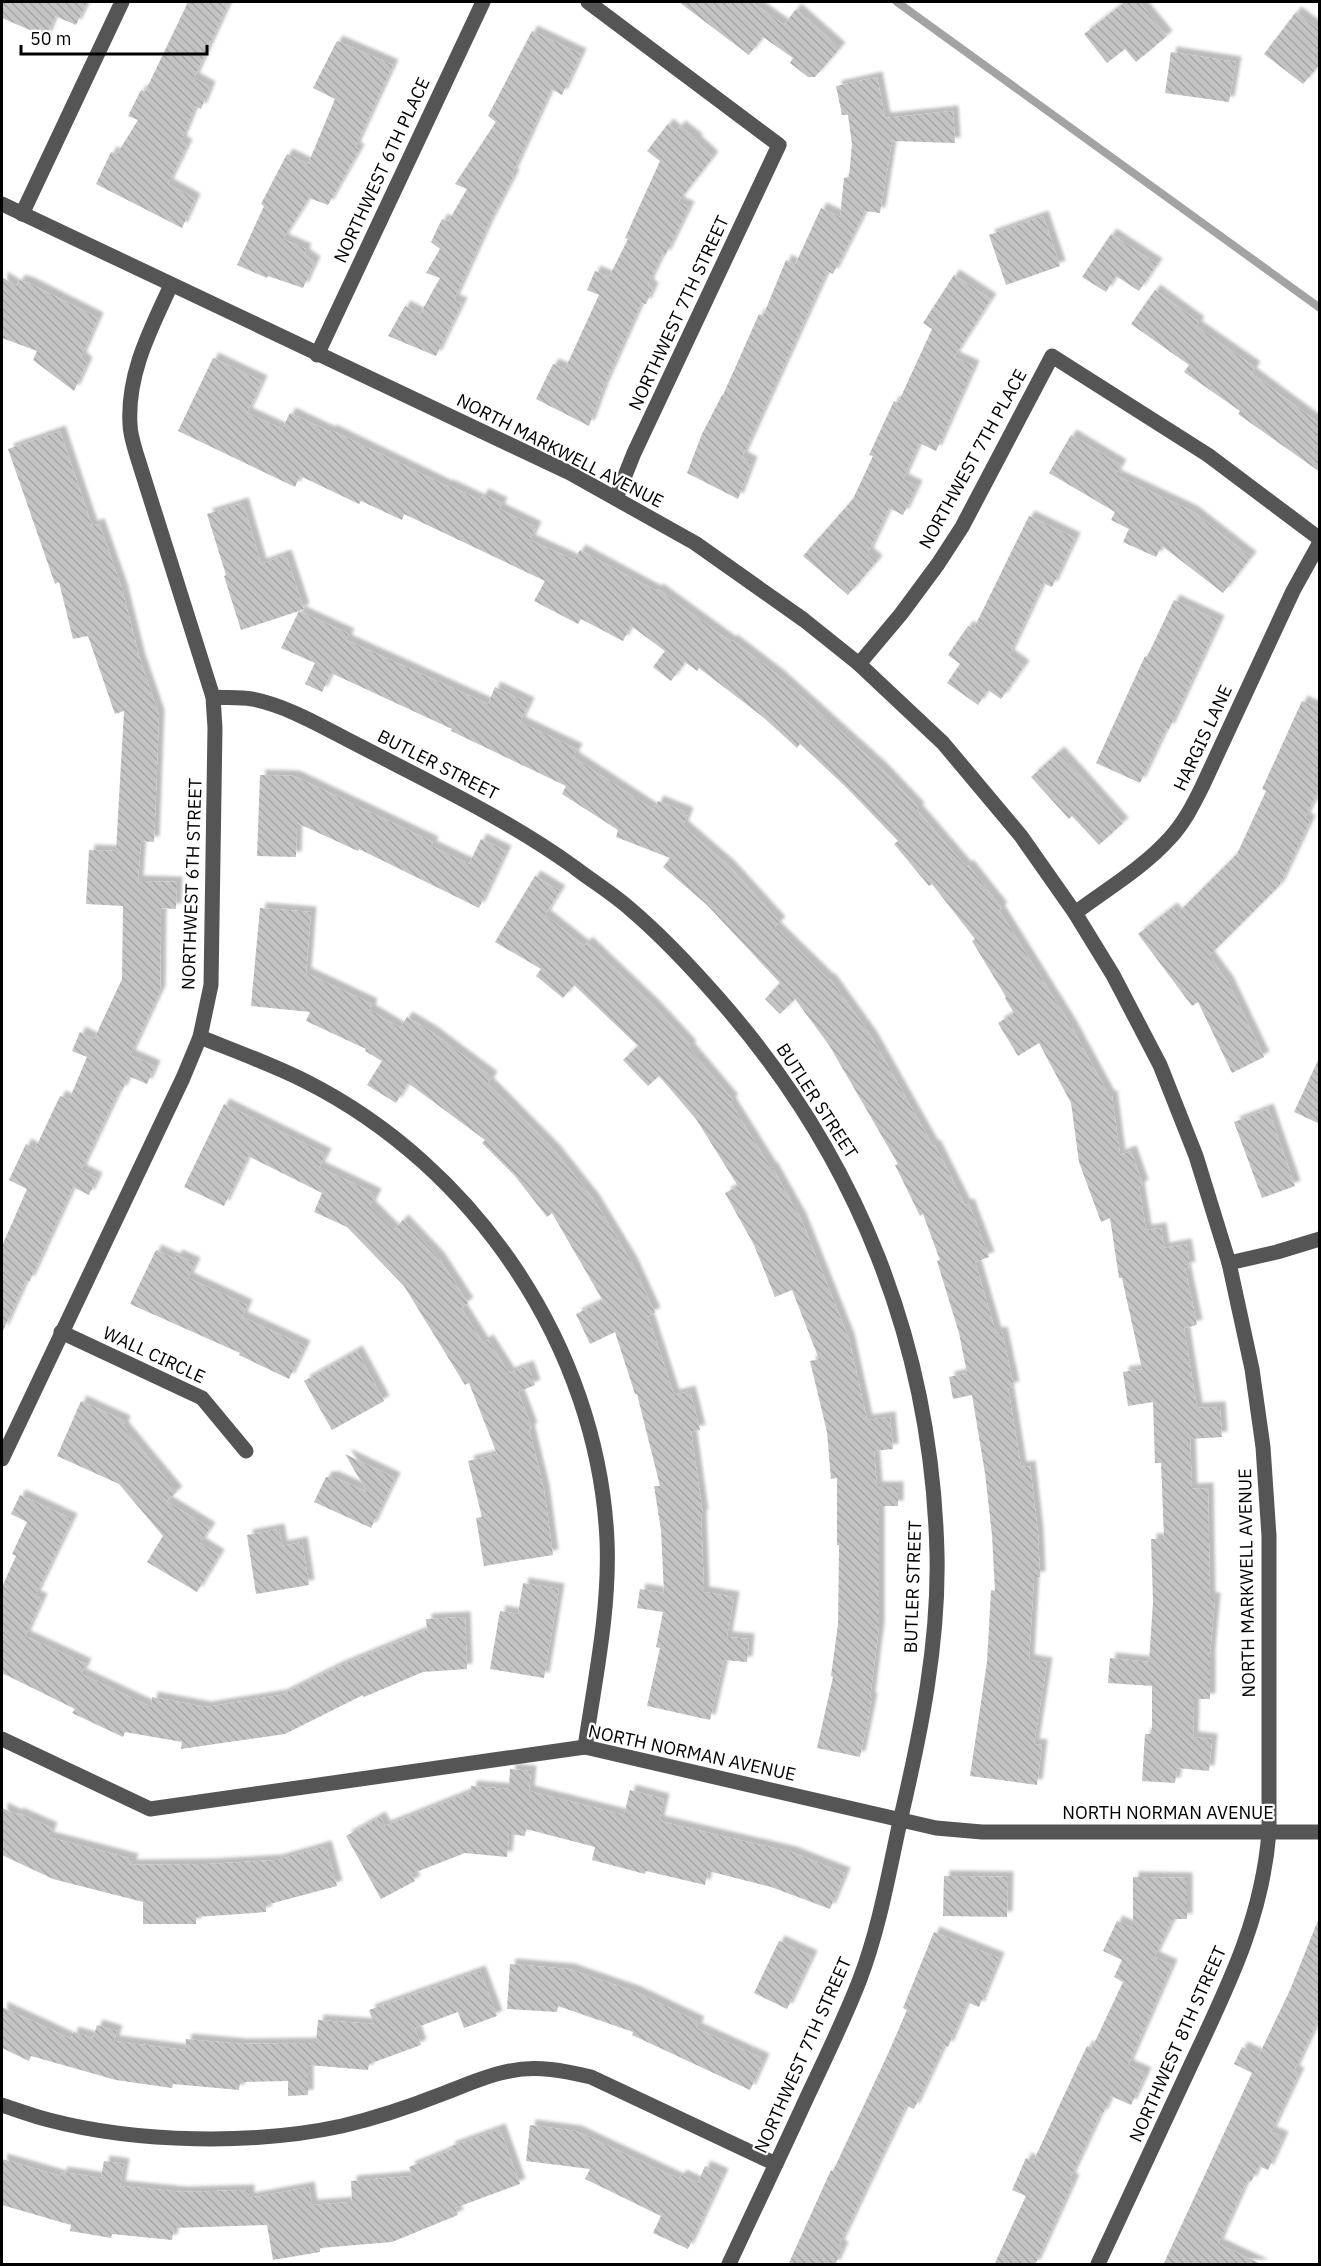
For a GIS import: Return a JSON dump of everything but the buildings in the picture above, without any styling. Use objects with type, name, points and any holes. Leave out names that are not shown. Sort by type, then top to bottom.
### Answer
[{"type":"street","points":[[22,214],[122,2]]},
{"type":"street","name":"NORTHWEST 6TH PLACE","points":[[318,355],[483,2]]},
{"type":"street","name":"NORTHWEST 7TH STREET","points":[[588,2],[780,145],[634,453],[616,498]]},
{"type":"street","name":"NORTH MARKWELL AVENUE","points":[[2,204],[570,474],[695,543],[748,579],[859,664],[943,743],[1021,836],[1075,913],[1113,975],[1160,1065],[1196,1156],[1229,1263],[1252,1369],[1263,1447],[1269,1536],[1269,1832]]},
{"type":"street","name":"NORTHWEST 6TH STREET","points":[[2,1459],[200,1037],[211,985],[215,728],[213,697],[137,456],[130,426],[131,394],[135,369],[151,326],[171,285]]},
{"type":"street","name":"NORTHWEST 7TH PLACE","points":[[859,664],[913,597],[962,526],[1052,356],[1208,455],[1320,540]]},
{"type":"street","name":"HARGIS LANE","points":[[1075,913],[1142,864],[1170,838],[1186,818],[1293,591],[1320,540]]},
{"type":"street","name":"BUTLER STREET","points":[[213,697],[253,700],[283,709],[477,806],[532,838],[629,908],[695,972],[750,1034],[829,1150],[868,1229],[893,1295],[915,1373],[934,1499],[937,1558],[934,1623],[918,1745],[901,1820]]},
{"type":"street","points":[[200,1037],[305,1081],[355,1111],[401,1145],[453,1192],[488,1230],[526,1282],[562,1352],[584,1414],[601,1477],[607,1540],[607,1599],[585,1747]]},
{"type":"street","points":[[1229,1263],[1320,1239]]},
{"type":"street","name":"WALL CIRCLE","points":[[61,1332],[202,1398],[246,1450]]},
{"type":"street","name":"NORTH NORMAN AVENUE","points":[[2,1739],[150,1809],[585,1747],[936,1828],[982,1832],[1320,1833]]},
{"type":"street","name":"NORTHWEST 7TH STREET","points":[[729,2265],[860,1978],[876,1931],[901,1820]]},
{"type":"street","name":"NORTHWEST 8TH STREET","points":[[1098,2265],[1231,1980],[1250,1931],[1266,1868],[1269,1832]]},
{"type":"street","points":[[2,2105],[49,2120],[94,2129],[146,2136],[239,2138],[297,2134],[343,2126],[410,2107],[486,2077],[512,2070],[562,2070],[591,2077],[776,2164]]},
{"type":"waterway","points":[[897,2],[1320,308]]}]
